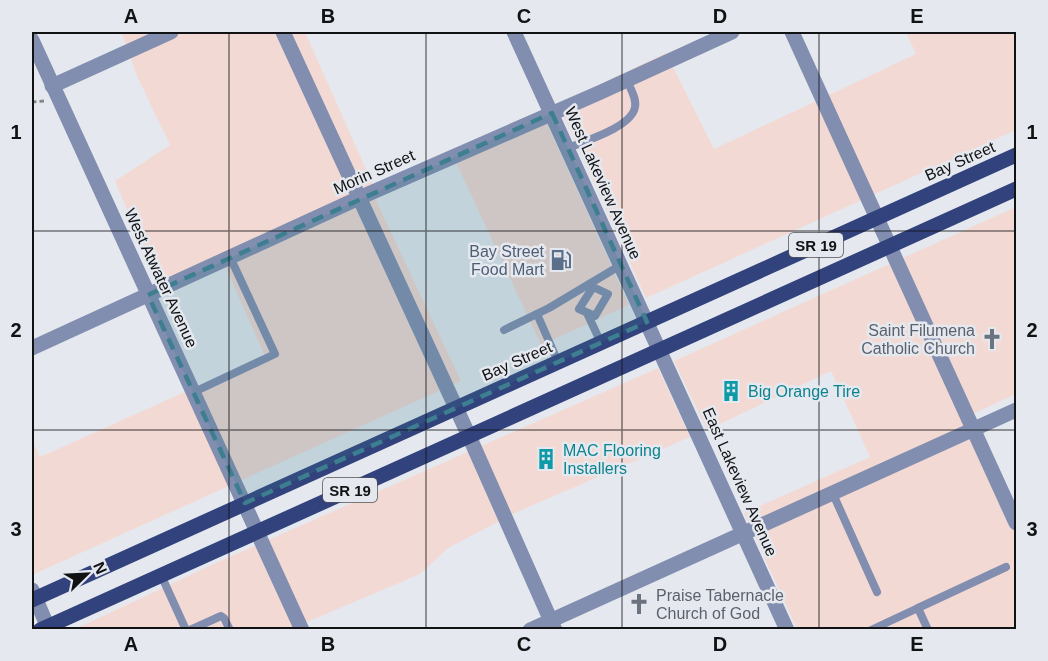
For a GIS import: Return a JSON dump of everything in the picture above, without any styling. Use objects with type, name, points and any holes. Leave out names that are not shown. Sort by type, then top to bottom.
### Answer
[{"type":"main road","name":"Bay Street","points":[[33,596],[245,503],[1017,155]]},
{"type":"main road","name":"SR 19","points":[[46,628],[1017,189]]},
{"type":"street","points":[[52,86],[171,32]]},
{"type":"street","points":[[283,32],[469,436],[553,625]]},
{"type":"street","name":"West Lakeview Avenue","points":[[514,32],[660,350]]},
{"type":"street","name":"Morin Street","points":[[32,348],[359,198],[732,32]]},
{"type":"street","points":[[792,32],[1017,523]]},
{"type":"street","name":"West Atwater Avenue","points":[[32,40],[302,630]]},
{"type":"street","name":"East Lakeview Avenue","points":[[660,350],[787,630]]},
{"type":"street","points":[[530,630],[553,625],[743,532],[833,494],[1017,410]]},
{"type":"street","points":[[33,596],[46,628]]},
{"type":"lane","points":[[568,148],[616,127],[630,118],[635,110],[635,102],[627,80]]},
{"type":"lane","points":[[194,392],[275,354],[230,257]]},
{"type":"lane","points":[[504,330],[537,314],[621,265]]},
{"type":"lane","points":[[602,291],[604,276]]},
{"type":"lane","points":[[593,287],[602,291],[608,294],[595,316],[579,309],[593,287]]},
{"type":"lane","points":[[587,313],[601,343]]},
{"type":"lane","points":[[537,314],[558,362]]},
{"type":"lane","points":[[833,494],[877,592]]},
{"type":"lane","points":[[871,630],[1006,567]]},
{"type":"lane","points":[[161,575],[188,630],[221,616],[230,630]]},
{"type":"lane","points":[[918,608],[928,630]]},
{"type":"highlighted area","points":[[552,113],[647,322],[245,503],[148,295]]},
{"type":"shaded area","points":[[128,32],[305,32],[377,194],[374,196],[461,381],[32,575],[32,440],[40,457],[265,356],[224,264],[160,289],[115,181],[170,145],[137,76],[122,34]]},
{"type":"shaded area","points":[[906,32],[1016,32],[1016,130],[646,298],[558,104],[666,53],[714,149],[916,54]]},
{"type":"shaded area","points":[[542,112],[629,305],[541,345],[452,154]]},
{"type":"shaded area","points":[[1016,207],[1016,394],[966,417],[1016,514],[1016,629],[797,629],[744,513],[870,457],[831,371],[707,430],[674,361]]},
{"type":"shaded area","points":[[658,368],[690,437],[517,512],[448,548],[420,574],[307,622],[310,629],[73,630],[216,563]]},
{"type":"place","name":"Bay Street Food Mart","points":[[561,260]]},
{"type":"place","name":"Saint Filumena Catholic Church","points":[[992,339]]},
{"type":"place","name":"Big Orange Tire","points":[[731,391]]},
{"type":"place","name":"MAC Flooring Installers","points":[[546,459]]},
{"type":"place","name":"Praise Tabernacle Church of God","points":[[639,604]]}]
